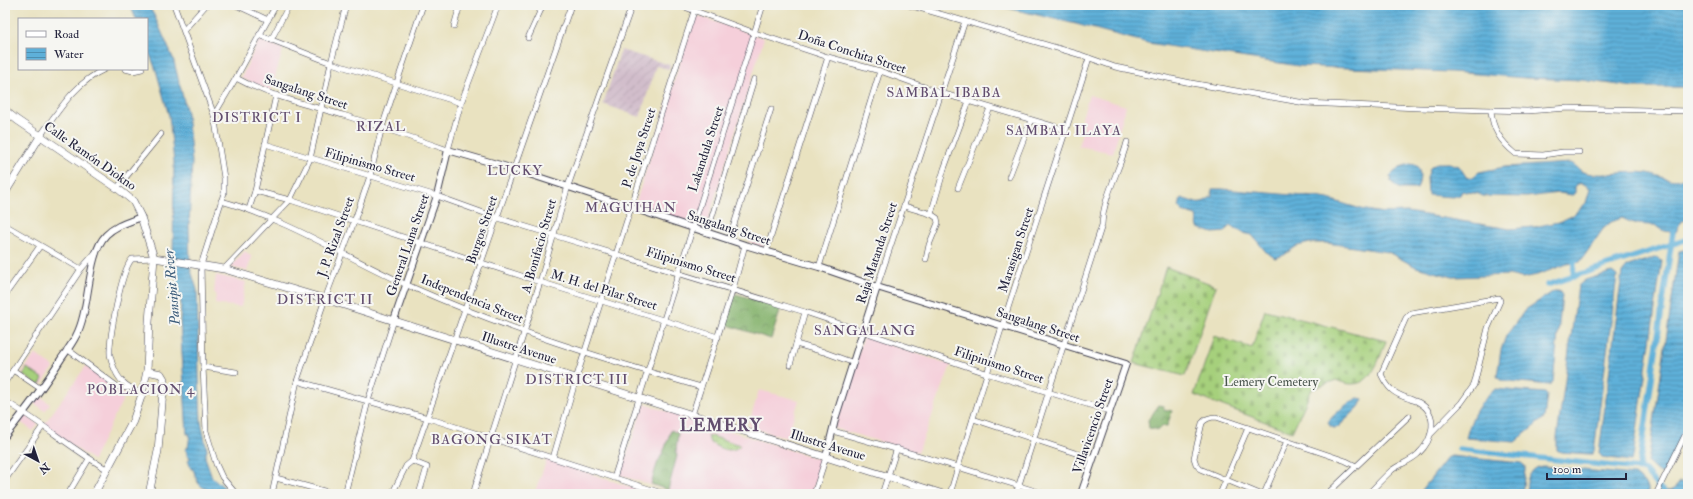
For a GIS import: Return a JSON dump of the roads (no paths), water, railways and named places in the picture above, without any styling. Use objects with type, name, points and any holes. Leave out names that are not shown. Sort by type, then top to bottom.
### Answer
[{"type":"main road","name":"Calle Ramón Diokno","points":[[5,108],[7,112],[17,120],[117,188],[133,201],[141,217],[154,258]]},
{"type":"main road","points":[[5,193],[41,136]]},
{"type":"main road","points":[[94,494],[133,421],[142,394],[147,371],[154,258]]},
{"type":"main road","name":"Illustre Avenue","points":[[154,258],[224,269],[325,299],[943,494]]},
{"type":"main road","points":[[147,371],[161,374],[164,379],[158,451],[149,494]]},
{"type":"street","points":[[174,5],[214,115],[224,178],[224,193],[199,264],[202,368],[207,436],[216,464],[222,476],[236,494]]},
{"type":"street","points":[[184,30],[206,5]]},
{"type":"street","points":[[236,5],[268,20]]},
{"type":"street","points":[[214,115],[276,5]]},
{"type":"street","points":[[271,40],[288,5]]},
{"type":"street","points":[[224,269],[290,200],[310,158],[331,63],[346,5]]},
{"type":"street","name":"J. P. Rizal Street","points":[[272,494],[297,381],[370,176],[382,127],[422,5]]},
{"type":"street","points":[[454,26],[460,5]]},
{"type":"street","name":"General Luna Street","points":[[345,494],[368,401],[406,284],[437,196],[461,103],[498,5]]},
{"type":"street","points":[[528,38],[543,5]]},
{"type":"street","name":"Burgos Street","points":[[392,494],[406,466],[412,461],[428,418],[464,310],[498,218],[571,5]]},
{"type":"street","name":"A. Bonifacio Street","points":[[474,494],[525,332],[568,186],[632,5]]},
{"type":"street","name":"Doña Conchita Street","points":[[679,5],[695,8],[755,33],[828,57],[880,71],[941,93],[1066,130]]},
{"type":"street","name":"Lakandula Street","points":[[614,478],[763,5]]},
{"type":"street","points":[[909,5],[1115,67],[1192,83],[1305,103],[1527,111],[1568,108],[1688,111]]},
{"type":"street","name":"P. de Joya Street","points":[[553,458],[576,379],[695,8]]},
{"type":"street","name":"Raja Matanda Street","points":[[814,494],[877,287],[964,21]]},
{"type":"street","points":[[259,35],[331,63],[461,103]]},
{"type":"street","points":[[766,252],[828,57]]},
{"type":"street","name":"Marasigan Street","points":[[950,494],[986,373],[1003,326],[1089,58]]},
{"type":"street","points":[[41,136],[66,100],[93,74],[103,70]]},
{"type":"street","points":[[818,267],[880,71]]},
{"type":"street","name":"Sangalang Street","points":[[236,78],[248,85],[276,95],[382,127],[448,150],[568,186],[728,240],[1126,364]]},
{"type":"street","points":[[706,232],[754,79]]},
{"type":"street","points":[[249,209],[255,191],[276,95]]},
{"type":"street","points":[[931,214],[944,169],[969,101]]},
{"type":"street","points":[[958,188],[990,108]]},
{"type":"street","points":[[728,240],[770,109]]},
{"type":"street","points":[[1491,110],[1492,119],[1500,139],[1516,154],[1543,155],[1564,152],[1579,152]]},
{"type":"street","points":[[1009,177],[1031,120]]},
{"type":"street","points":[[117,188],[161,134]]},
{"type":"street","points":[[1016,494],[1102,225],[1108,196],[1122,161],[1127,142]]},
{"type":"street","name":"Filipinismo Street","points":[[265,144],[437,196],[498,218],[806,312],[986,373],[1109,411]]},
{"type":"street","name":"M. H. del Pilar Street","points":[[255,191],[290,200],[354,222],[422,242],[540,282],[718,337]]},
{"type":"street","name":"Independencia Street","points":[[221,201],[249,209],[272,219],[406,284],[464,310],[585,352],[701,387]]},
{"type":"street","points":[[904,206],[931,214],[937,218],[938,223],[929,245],[926,258]]},
{"type":"street","points":[[5,382],[81,269],[95,253],[102,241],[113,230],[125,223],[141,217]]},
{"type":"street","points":[[5,225],[81,269]]},
{"type":"street","points":[[692,415],[733,289],[744,245]]},
{"type":"street","points":[[5,295],[40,246]]},
{"type":"street","points":[[5,436],[41,389],[76,336],[83,317],[95,253]]},
{"type":"street","points":[[129,388],[115,372],[110,354],[119,292],[130,262],[135,258],[154,258]]},
{"type":"street","points":[[1368,494],[1390,472],[1399,465],[1418,455],[1426,445],[1433,425],[1431,416],[1425,408],[1418,402],[1394,392],[1388,387],[1381,374],[1406,318],[1411,314],[1499,298],[1500,301],[1488,328],[1474,384],[1461,403],[1430,435]]},
{"type":"street","points":[[790,365],[806,312]]},
{"type":"street","points":[[796,344],[854,363]]},
{"type":"street","points":[[67,349],[118,387],[129,388],[142,394]]},
{"type":"street","name":"Villavicencio Street","points":[[1082,494],[1126,364]]},
{"type":"street","points":[[202,368],[236,372]]},
{"type":"street","points":[[13,370],[41,389]]},
{"type":"street","points":[[297,381],[428,418],[665,494]]},
{"type":"street","points":[[5,401],[24,412],[89,459],[108,470]]},
{"type":"street","points":[[1327,494],[1409,416]]},
{"type":"street","points":[[1260,494],[1204,472],[1196,464],[1194,458],[1202,423],[1211,417],[1216,417],[1346,461],[1356,466]]},
{"type":"street","points":[[973,419],[1093,459]]},
{"type":"street","points":[[5,480],[43,426]]},
{"type":"street","points":[[1220,494],[1248,428]]},
{"type":"street","points":[[1656,494],[1688,430]]},
{"type":"street","points":[[832,431],[897,448],[1045,494]]},
{"type":"street","points":[[1264,494],[1287,442]]},
{"type":"street","points":[[882,494],[897,448]]},
{"type":"street","points":[[68,494],[89,459]]},
{"type":"street","points":[[412,461],[427,467],[419,494]]},
{"type":"street","points":[[276,478],[335,494]]},
{"type":"water","points":[[130,5],[148,5],[173,58],[187,113],[192,162],[189,225],[190,267],[197,290],[201,422],[207,450],[205,457],[212,477],[232,494],[216,494],[201,486],[193,469],[191,469],[188,460],[190,459],[189,456],[187,456],[187,451],[185,450],[188,448],[190,434],[187,434],[180,321],[181,303],[173,264],[174,162],[169,116],[156,70],[148,50],[148,18],[136,18]]},
{"type":"water","points":[[995,5],[1688,5],[1688,87],[1634,87],[1582,80],[1526,78],[1452,72],[1299,66],[1148,43]]},
{"type":"water","points":[[1437,163],[1450,163],[1459,166],[1467,178],[1473,177],[1479,172],[1505,167],[1571,163],[1584,172],[1594,174],[1639,172],[1673,180],[1678,180],[1688,175],[1688,220],[1681,221],[1676,232],[1664,231],[1655,225],[1638,224],[1622,218],[1611,222],[1603,229],[1580,262],[1567,264],[1537,275],[1522,278],[1509,275],[1453,277],[1416,267],[1388,252],[1327,243],[1310,243],[1297,246],[1284,255],[1275,258],[1266,252],[1252,235],[1243,233],[1230,225],[1225,232],[1213,233],[1198,228],[1196,215],[1182,211],[1179,207],[1181,198],[1194,202],[1201,202],[1212,196],[1212,189],[1222,189],[1315,197],[1383,213],[1407,212],[1510,229],[1534,227],[1558,222],[1572,216],[1586,203],[1590,189],[1582,183],[1575,185],[1575,194],[1572,195],[1558,193],[1527,197],[1483,196],[1462,191],[1460,195],[1453,197],[1428,195],[1427,178],[1430,168]]},
{"type":"water","points":[[1410,164],[1416,165],[1420,174],[1417,189],[1400,189],[1391,182],[1390,176],[1400,167]]},
{"type":"water","points":[[1688,249],[1688,427],[1663,474],[1659,473],[1648,463],[1679,251]]},
{"type":"water","points":[[1656,257],[1662,261],[1633,457],[1631,461],[1602,457],[1599,453],[1622,273],[1628,266]]},
{"type":"water","points":[[1612,272],[1617,276],[1594,451],[1592,454],[1561,452],[1557,450],[1557,437],[1578,286],[1585,280]]},
{"type":"water","points":[[1554,291],[1559,291],[1562,295],[1553,382],[1549,385],[1500,380],[1497,376],[1501,350],[1506,336],[1525,310]]},
{"type":"water","points":[[1495,389],[1545,393],[1547,395],[1544,418],[1515,442],[1466,438],[1476,410]]},
{"type":"water","points":[[1358,398],[1363,399],[1359,407],[1338,427],[1334,428],[1330,426],[1328,422],[1335,414]]},
{"type":"water","points":[[1451,456],[1521,463],[1525,466],[1522,494],[1419,494],[1447,458]]},
{"type":"water","points":[[1543,466],[1634,475],[1642,480],[1648,488],[1648,494],[1526,494],[1531,472],[1538,467]]},
{"type":"water","points":[[1679,482],[1688,483],[1688,489],[1681,494],[1661,494],[1662,490],[1671,491],[1678,485]]},
{"type":"waterway","points":[[1639,469],[1673,232]]},
{"type":"waterway","points":[[1547,285],[1688,239]]},
{"type":"waterway","points":[[1573,277],[1574,263]]},
{"type":"waterway","points":[[1459,449],[1639,469],[1645,471],[1657,486],[1666,494]]},
{"type":"district","name":"SAMBAL IBABA","points":[[944,92]]},
{"type":"district","name":"DISTRICT I","points":[[257,117]]},
{"type":"district","name":"RIZAL","points":[[381,126]]},
{"type":"district","name":"SAMBAL ILAYA","points":[[1064,130]]},
{"type":"district","name":"LUCKY","points":[[515,170]]},
{"type":"district","name":"MAGUIHAN","points":[[631,207]]},
{"type":"district","name":"DISTRICT II","points":[[325,299]]},
{"type":"district","name":"SANGALANG","points":[[865,330]]},
{"type":"district","name":"DISTRICT III","points":[[577,379]]},
{"type":"district","name":"POBLACION 4","points":[[141,389]]},
{"type":"district","name":"LEMERY","points":[[721,425]]},
{"type":"district","name":"BAGONG SIKAT","points":[[492,439]]},
{"type":"water label","name":"Pansipit River","points":[[172,287]]},
{"type":"park label","name":"Lemery Cemetery","points":[[1271,382]]}]
